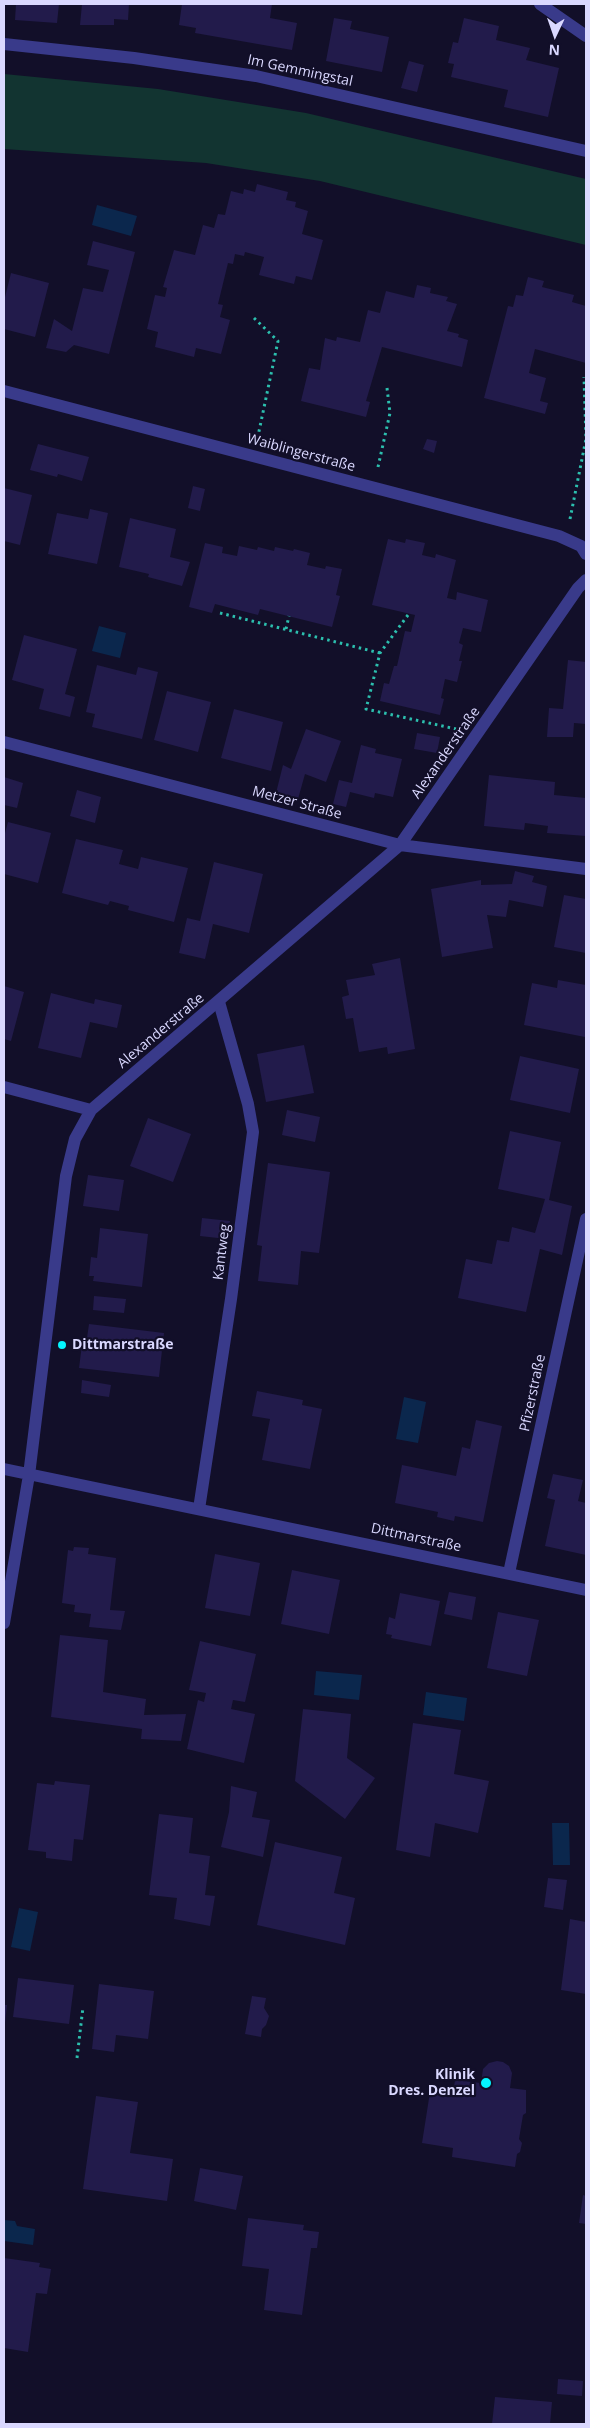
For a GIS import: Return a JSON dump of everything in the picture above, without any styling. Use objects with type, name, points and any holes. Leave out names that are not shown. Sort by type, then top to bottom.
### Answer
[{"type":"street","points":[[540,4],[586,36]]},
{"type":"street","name":"Im Gemmingstal","points":[[4,44],[134,58],[256,76],[586,151]]},
{"type":"street","name":"Waiblingerstraße","points":[[4,391],[566,539],[581,546],[586,554]]},
{"type":"street","name":"Alexanderstraße","points":[[4,1622],[29,1475],[66,1176],[75,1139],[91,1110],[400,845],[578,588],[586,580]]},
{"type":"street","name":"Metzer Straße","points":[[4,742],[400,845],[586,869]]},
{"type":"street","name":"Kantweg","points":[[199,1509],[231,1299],[253,1132],[248,1104],[219,1002]]},
{"type":"street","points":[[4,1087],[91,1110]]},
{"type":"street","name":"Pfizerstraße","points":[[510,1573],[586,1219]]},
{"type":"street","name":"Dittmarstraße","points":[[4,1470],[586,1590]]},
{"type":"path","points":[[253,456],[278,341],[254,318]]},
{"type":"path","points":[[566,539],[586,440],[584,377]]},
{"type":"path","points":[[374,488],[390,413],[387,388]]},
{"type":"path","points":[[220,613],[380,653]]},
{"type":"path","points":[[408,615],[380,653],[366,708],[478,734]]},
{"type":"path","points":[[286,629],[289,616]]},
{"type":"path","points":[[77,2058],[83,2007]]},
{"type":"green space","points":[[4,74],[158,89],[306,113],[586,179],[586,245],[320,181],[206,163],[4,149]]},
{"type":"water","points":[[97,205],[137,216],[131,236],[92,225]]},
{"type":"water","points":[[99,626],[126,633],[120,658],[92,651]]},
{"type":"water","points":[[404,1397],[426,1402],[418,1443],[396,1439]]},
{"type":"water","points":[[316,1671],[362,1675],[359,1700],[314,1695]]},
{"type":"water","points":[[426,1692],[467,1698],[464,1721],[423,1715]]},
{"type":"water","points":[[552,1823],[569,1823],[570,1865],[553,1865]]},
{"type":"water","points":[[19,1908],[38,1912],[30,1951],[11,1947]]},
{"type":"water","points":[[4,2220],[15,2221],[17,2226],[35,2229],[33,2245],[4,2241]]},
{"type":"building","points":[[16,4],[59,4],[57,23],[15,20]]},
{"type":"building","points":[[82,4],[129,4],[128,20],[114,19],[114,25],[80,25]]},
{"type":"building","points":[[182,4],[272,4],[270,18],[297,23],[292,50],[195,33],[196,28],[179,25]]},
{"type":"building","points":[[334,18],[352,21],[350,29],[389,37],[382,72],[326,61]]},
{"type":"building","points":[[464,18],[499,26],[496,40],[530,48],[526,60],[559,68],[548,117],[504,107],[508,90],[451,77],[454,64],[448,63],[453,42],[458,43]]},
{"type":"building","points":[[409,61],[424,65],[417,92],[401,88]]},
{"type":"building","points":[[257,184],[288,192],[286,200],[296,202],[295,207],[308,211],[302,234],[323,240],[312,280],[296,276],[294,284],[259,275],[264,257],[245,252],[244,256],[235,254],[233,264],[228,263],[218,304],[223,305],[220,317],[230,320],[221,354],[196,348],[194,357],[155,347],[158,332],[147,329],[155,295],[165,297],[167,288],[163,287],[174,250],[195,255],[203,225],[214,228],[218,214],[225,215],[231,191],[243,194],[244,189],[255,192]]},
{"type":"building","points":[[93,241],[135,252],[109,354],[74,345],[66,352],[46,348],[54,319],[72,331],[83,288],[103,292],[109,270],[87,265]]},
{"type":"building","points":[[11,273],[49,283],[35,337],[4,329],[4,301]]},
{"type":"building","points":[[528,277],[544,281],[542,287],[574,295],[572,302],[586,306],[586,363],[535,349],[529,373],[546,378],[540,401],[548,403],[545,414],[484,398],[508,306],[513,307],[516,295],[523,296]]},
{"type":"building","points":[[417,285],[431,288],[430,293],[448,297],[446,301],[457,304],[447,331],[459,334],[458,337],[468,340],[462,367],[382,347],[366,401],[370,402],[366,417],[301,401],[309,368],[320,370],[325,338],[336,341],[337,337],[360,342],[368,310],[380,313],[386,291],[414,298]]},
{"type":"building","points":[[427,439],[437,441],[434,453],[423,449]]},
{"type":"building","points":[[38,444],[89,457],[82,481],[58,474],[57,477],[30,470]]},
{"type":"building","points":[[193,486],[205,489],[200,511],[188,508]]},
{"type":"building","points":[[4,488],[32,495],[20,545],[4,541]]},
{"type":"building","points":[[90,509],[108,513],[97,564],[48,554],[57,513],[88,519]]},
{"type":"building","points":[[130,518],[176,529],[170,557],[190,562],[182,586],[148,577],[149,574],[119,567]]},
{"type":"building","points":[[388,539],[405,543],[406,539],[425,543],[422,555],[435,558],[436,554],[456,560],[447,598],[456,600],[457,592],[488,600],[481,632],[463,628],[459,643],[463,645],[459,661],[462,661],[457,682],[445,679],[441,698],[444,699],[440,715],[380,701],[384,683],[389,684],[394,666],[397,666],[405,631],[411,632],[415,615],[372,605]]},
{"type":"building","points":[[205,543],[223,547],[222,553],[237,556],[239,546],[257,550],[258,547],[274,551],[275,547],[293,551],[294,549],[310,553],[307,565],[325,569],[326,566],[342,569],[336,595],[340,596],[332,627],[260,609],[258,615],[215,604],[212,613],[189,607]]},
{"type":"building","points":[[24,635],[77,649],[65,694],[75,697],[70,717],[39,709],[44,689],[12,680]]},
{"type":"building","points":[[568,660],[586,662],[586,724],[574,723],[573,737],[547,737],[549,708],[563,709]]},
{"type":"building","points":[[97,665],[136,675],[138,667],[158,672],[142,739],[92,727],[95,714],[86,712]]},
{"type":"building","points":[[167,691],[211,702],[198,752],[154,740]]},
{"type":"building","points":[[234,709],[283,722],[271,771],[221,758]]},
{"type":"building","points":[[306,729],[341,741],[326,782],[305,774],[298,799],[276,793],[283,765],[291,769]]},
{"type":"building","points":[[417,733],[440,737],[437,753],[414,749]]},
{"type":"building","points":[[361,745],[376,749],[375,753],[402,759],[393,797],[375,793],[374,798],[350,792],[346,807],[333,804],[339,780],[352,783]]},
{"type":"building","points":[[489,775],[555,782],[554,795],[586,798],[586,836],[547,833],[548,826],[525,823],[524,830],[484,826]]},
{"type":"building","points":[[4,777],[23,783],[17,808],[4,805]]},
{"type":"building","points":[[77,790],[101,797],[95,823],[70,816]]},
{"type":"building","points":[[8,822],[51,833],[38,883],[4,874],[4,837]]},
{"type":"building","points":[[76,839],[123,850],[119,864],[138,869],[141,857],[188,868],[174,922],[128,910],[129,906],[110,901],[108,905],[62,893]]},
{"type":"building","points":[[214,862],[263,874],[249,933],[213,924],[205,959],[179,953],[187,918],[200,921]]},
{"type":"building","points":[[515,871],[534,876],[532,882],[547,886],[543,907],[509,900],[506,917],[487,915],[493,948],[442,957],[431,889],[481,880],[481,885],[512,884]]},
{"type":"building","points":[[564,895],[586,899],[586,953],[554,947]]},
{"type":"building","points":[[400,958],[415,1049],[388,1054],[387,1047],[359,1052],[353,1018],[346,1019],[342,997],[349,995],[346,980],[375,975],[372,964]]},
{"type":"building","points":[[558,980],[586,985],[585,1037],[524,1025],[532,983],[557,988]]},
{"type":"building","points":[[4,986],[24,992],[11,1041],[4,1039]]},
{"type":"building","points":[[51,993],[94,1004],[95,999],[122,1005],[117,1028],[90,1022],[81,1058],[38,1048]]},
{"type":"building","points":[[304,1045],[314,1093],[266,1102],[257,1054]]},
{"type":"building","points":[[520,1056],[579,1069],[570,1113],[510,1100]]},
{"type":"building","points":[[287,1110],[320,1117],[315,1142],[282,1135]]},
{"type":"building","points":[[148,1118],[191,1134],[173,1182],[130,1166]]},
{"type":"building","points":[[510,1131],[561,1142],[549,1200],[572,1206],[562,1255],[540,1249],[526,1312],[458,1298],[466,1259],[492,1264],[497,1240],[509,1242],[512,1227],[535,1233],[545,1199],[498,1189]]},
{"type":"building","points":[[268,1163],[330,1172],[319,1253],[301,1251],[298,1285],[258,1281],[262,1246],[257,1245]]},
{"type":"building","points":[[88,1175],[124,1180],[119,1211],[83,1206]]},
{"type":"building","points":[[202,1218],[230,1221],[227,1239],[200,1236]]},
{"type":"building","points":[[100,1228],[148,1234],[142,1287],[93,1281],[94,1276],[89,1276],[91,1257],[97,1258]]},
{"type":"building","points":[[94,1296],[126,1299],[124,1313],[93,1310]]},
{"type":"building","points":[[89,1324],[164,1333],[159,1377],[79,1368],[83,1337],[87,1338]]},
{"type":"building","points":[[82,1380],[111,1385],[109,1397],[81,1393]]},
{"type":"building","points":[[257,1391],[303,1400],[302,1405],[322,1409],[310,1469],[262,1460],[270,1419],[252,1416]]},
{"type":"building","points":[[476,1420],[502,1426],[483,1522],[455,1516],[454,1521],[437,1517],[438,1512],[395,1503],[402,1465],[456,1476],[462,1447],[470,1449]]},
{"type":"building","points":[[553,1474],[583,1480],[578,1501],[586,1503],[586,1555],[545,1546],[555,1500],[547,1498]]},
{"type":"building","points":[[74,1547],[89,1548],[88,1554],[116,1558],[110,1610],[125,1611],[121,1630],[89,1627],[91,1614],[74,1612],[75,1605],[62,1603],[68,1550],[73,1551]]},
{"type":"building","points":[[215,1554],[260,1563],[250,1616],[205,1608]]},
{"type":"building","points":[[292,1570],[340,1580],[329,1634],[281,1624]]},
{"type":"building","points":[[449,1592],[476,1597],[472,1620],[444,1614]]},
{"type":"building","points":[[400,1593],[440,1601],[431,1646],[391,1638],[392,1635],[386,1634],[389,1617],[395,1619]]},
{"type":"building","points":[[498,1612],[539,1620],[527,1676],[487,1668]]},
{"type":"building","points":[[60,1635],[108,1640],[103,1692],[146,1699],[144,1715],[186,1714],[181,1741],[141,1739],[142,1729],[51,1717]]},
{"type":"building","points":[[200,1641],[256,1654],[245,1702],[233,1700],[231,1709],[255,1714],[244,1763],[187,1749],[198,1700],[204,1702],[206,1693],[189,1690]]},
{"type":"building","points":[[303,1709],[351,1714],[347,1758],[375,1778],[345,1819],[295,1781]]},
{"type":"building","points":[[413,1723],[461,1730],[454,1774],[489,1781],[478,1833],[435,1823],[430,1857],[396,1850]]},
{"type":"building","points":[[55,1781],[90,1785],[83,1840],[74,1839],[72,1861],[46,1858],[46,1852],[28,1850],[37,1783],[54,1785]]},
{"type":"building","points":[[231,1786],[257,1792],[252,1817],[270,1820],[263,1857],[221,1847],[229,1812]]},
{"type":"building","points":[[159,1814],[193,1818],[189,1853],[210,1856],[205,1895],[215,1896],[210,1926],[174,1919],[177,1898],[149,1895]]},
{"type":"building","points":[[275,1842],[342,1857],[334,1893],[355,1898],[345,1945],[257,1925]]},
{"type":"building","points":[[548,1878],[567,1880],[563,1910],[544,1907]]},
{"type":"building","points":[[570,1919],[586,1922],[586,1994],[561,1990]]},
{"type":"building","points":[[18,1978],[74,1985],[69,2024],[13,2017]]},
{"type":"building","points":[[99,1984],[154,1991],[148,2039],[116,2035],[114,2052],[92,2049]]},
{"type":"building","points":[[252,1996],[266,1998],[264,2008],[269,2016],[266,2025],[262,2029],[261,2037],[245,2034]]},
{"type":"building","points":[[4,2005],[7,2005],[5,2023],[4,2023]]},
{"type":"building","points":[[497,2061],[509,2066],[512,2073],[510,2088],[526,2090],[526,2113],[523,2115],[519,2139],[522,2143],[520,2152],[517,2154],[515,2167],[452,2157],[453,2148],[422,2143],[430,2092],[453,2095],[455,2080],[481,2083],[483,2069],[489,2063]]},
{"type":"building","points":[[96,2096],[138,2102],[130,2153],[173,2159],[167,2201],[83,2189]]},
{"type":"building","points":[[200,2168],[243,2176],[236,2210],[194,2201]]},
{"type":"building","points":[[583,2195],[586,2196],[586,2224],[579,2223]]},
{"type":"building","points":[[248,2218],[304,2225],[303,2230],[319,2232],[317,2248],[311,2248],[302,2315],[264,2310],[269,2269],[242,2266]]},
{"type":"building","points":[[4,2258],[40,2263],[39,2267],[51,2269],[47,2294],[36,2293],[28,2352],[4,2348]]},
{"type":"building","points":[[558,2379],[583,2381],[582,2396],[557,2394]]},
{"type":"building","points":[[495,2397],[552,2402],[550,2424],[492,2424]]},
{"type":"place","name":"Dittmarstraße","points":[[62,1345]]},
{"type":"place","name":"Klinik Dres. Denzel","points":[[486,2083]]}]
